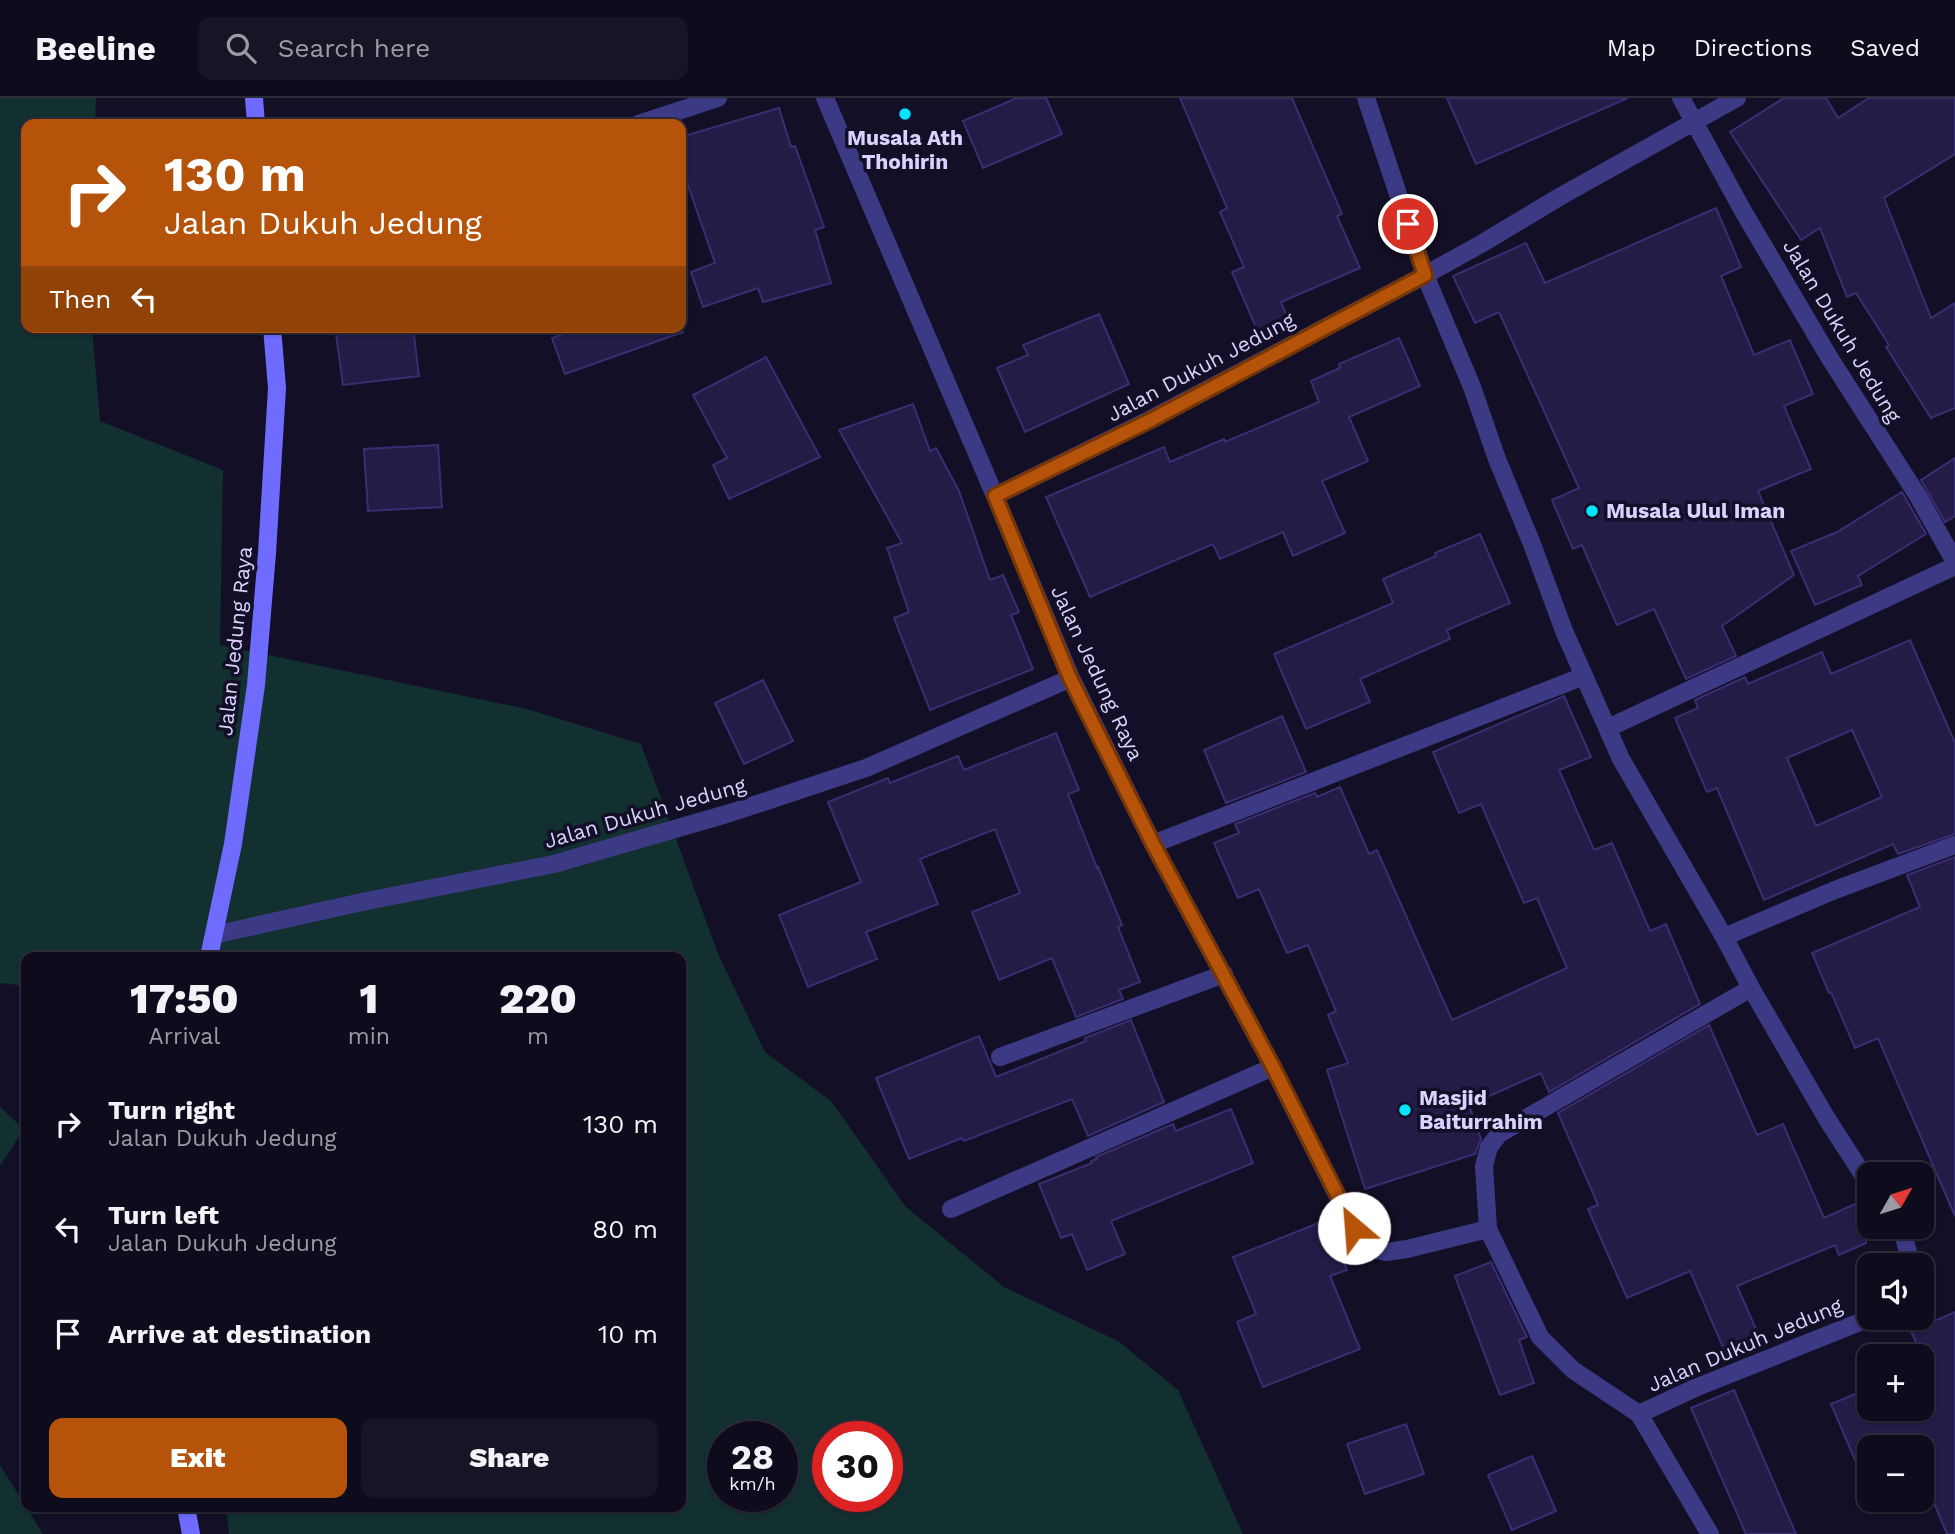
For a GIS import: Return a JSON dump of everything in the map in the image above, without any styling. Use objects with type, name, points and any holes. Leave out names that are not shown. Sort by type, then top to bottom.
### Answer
[{"type":"street","points":[[254,98],[256,119]]},
{"type":"street","points":[[653,119],[718,98]]},
{"type":"street","name":"Jalan Jedung Raya","points":[[825,98],[1070,678],[1153,844],[1273,1067],[1354,1228],[1368,1248],[1386,1252],[1488,1229]]},
{"type":"street","points":[[1366,98],[1425,275],[1472,387],[1564,631],[1621,759],[1827,1119],[1857,1165]]},
{"type":"street","name":"Jalan Dukuh Jedung","points":[[1608,728],[1955,564],[1918,496],[1829,357],[1681,98]]},
{"type":"street","name":"Jalan Dukuh Jedung","points":[[995,496],[1149,421],[1425,275],[1737,98]]},
{"type":"street","name":"Jalan Jedung Raya","points":[[210,952],[233,844],[256,685],[277,388],[272,333]]},
{"type":"street","points":[[1153,844],[1584,676]]},
{"type":"street","name":"Jalan Dukuh Jedung","points":[[214,935],[554,864],[730,813],[866,768],[1070,678]]},
{"type":"street","points":[[1724,937],[1835,890],[1955,845]]},
{"type":"street","points":[[1000,1057],[1224,974]]},
{"type":"street","name":"Jalan Dukuh Jedung","points":[[1710,1534],[1639,1414],[1573,1370],[1541,1337],[1488,1229],[1485,1166],[1489,1147],[1499,1134],[1751,988]]},
{"type":"street","points":[[951,1209],[1273,1067]]},
{"type":"street","name":"Jalan Dukuh Jedung","points":[[1639,1414],[1695,1388],[1857,1323]]},
{"type":"street","points":[[187,1512],[191,1534]]},
{"type":"green space","points":[[0,98],[96,98],[95,119],[21,119],[21,333],[93,333],[100,421],[223,470],[220,645],[527,709],[641,744],[719,956],[765,1052],[831,1101],[906,1207],[1004,1287],[1118,1341],[1178,1390],[1243,1534],[229,1534],[227,1512],[686,1512],[686,952],[21,952],[21,985],[0,983]]},
{"type":"green space","points":[[0,1107],[21,1126],[21,1134],[0,1166]]},
{"type":"green space","points":[[0,1465],[21,1499],[21,1512],[29,1512],[43,1534],[0,1534]]},
{"type":"building","points":[[1017,98],[1046,98],[1062,134],[983,168],[963,121]]},
{"type":"building","points":[[1180,98],[1292,98],[1342,214],[1337,216],[1360,268],[1281,302],[1288,319],[1258,332],[1232,272],[1244,267],[1220,212],[1227,208]]},
{"type":"building","points":[[1447,98],[1628,98],[1476,164]]},
{"type":"building","points":[[1784,98],[1826,98],[1838,118],[1869,98],[1955,98],[1955,154],[1884,198],[1931,318],[1955,303],[1955,408],[1931,418],[1856,293],[1847,297],[1820,228],[1801,240],[1730,132]]},
{"type":"building","points":[[779,108],[791,147],[795,146],[824,227],[815,230],[831,283],[763,302],[758,288],[703,307],[691,272],[715,263],[686,179],[686,136]]},
{"type":"building","points":[[1716,208],[1741,267],[1721,276],[1754,355],[1790,340],[1813,394],[1784,406],[1811,469],[1758,491],[1794,575],[1722,626],[1736,656],[1686,679],[1654,609],[1617,625],[1582,545],[1573,549],[1552,500],[1579,488],[1499,312],[1475,323],[1453,276],[1526,243],[1545,283]]},
{"type":"building","points":[[1099,314],[1129,384],[1025,432],[997,368],[1028,355],[1023,345]]},
{"type":"building","points":[[414,333],[419,376],[343,385],[336,334]]},
{"type":"building","points":[[567,333],[680,333],[565,374],[552,338]]},
{"type":"building","points":[[1399,338],[1420,386],[1349,417],[1368,461],[1322,481],[1345,533],[1293,556],[1283,532],[1220,559],[1213,544],[1090,597],[1046,497],[1164,447],[1170,462],[1319,402],[1311,381],[1340,368],[1339,364]]},
{"type":"building","points":[[766,357],[820,457],[729,499],[713,465],[727,458],[693,395]]},
{"type":"building","points":[[913,404],[930,451],[936,448],[959,491],[990,580],[1003,575],[1019,612],[1011,615],[1033,669],[930,710],[894,618],[909,612],[887,548],[902,543],[839,430]]},
{"type":"building","points":[[438,445],[442,507],[368,511],[364,449]]},
{"type":"building","points":[[1955,458],[1955,516],[1945,522],[1921,480]]},
{"type":"building","points":[[1902,492],[1926,534],[1858,576],[1862,585],[1815,605],[1791,551],[1837,532]]},
{"type":"building","points":[[1480,534],[1510,603],[1447,630],[1450,639],[1360,679],[1370,702],[1306,729],[1274,654],[1393,603],[1383,579]]},
{"type":"building","points":[[1910,640],[1955,743],[1955,834],[1898,854],[1893,844],[1764,900],[1717,788],[1707,792],[1675,718],[1698,708],[1695,700],[1745,677],[1748,684],[1822,652],[1831,674]],"holes":[[[1852,730],[1882,797],[1816,826],[1787,758]]]},
{"type":"building","points":[[763,680],[793,741],[744,764],[715,703]]},
{"type":"building","points":[[1564,696],[1591,757],[1559,770],[1594,850],[1612,843],[1650,931],[1666,924],[1700,1004],[1549,1092],[1541,1073],[1469,1105],[1481,1139],[1475,1154],[1365,1189],[1327,1070],[1348,1063],[1328,1015],[1336,1011],[1308,945],[1287,953],[1259,889],[1238,898],[1214,843],[1239,833],[1235,824],[1315,793],[1317,797],[1340,787],[1369,854],[1377,850],[1452,1020],[1567,968],[1537,898],[1524,903],[1481,804],[1459,813],[1433,752]]},
{"type":"building","points":[[1282,716],[1306,772],[1226,803],[1204,750]]},
{"type":"building","points":[[1056,733],[1079,790],[1068,794],[1122,925],[1118,927],[1140,982],[1119,990],[1123,999],[1076,1017],[1052,958],[999,980],[972,912],[1020,893],[995,829],[920,859],[938,904],[866,932],[877,959],[808,987],[779,915],[861,882],[828,802],[888,778],[890,783],[958,756],[964,770]]},
{"type":"building","points":[[1955,857],[1955,1216],[1934,1162],[1932,1162],[1878,1038],[1855,1048],[1812,953],[1920,907],[1907,875]]},
{"type":"building","points":[[1131,1020],[1164,1102],[1088,1136],[1072,1099],[964,1141],[962,1138],[909,1159],[876,1078],[979,1036],[996,1077]]},
{"type":"building","points":[[1709,1025],[1757,1135],[1783,1124],[1824,1218],[1855,1204],[1857,1239],[1866,1239],[1866,1243],[1839,1255],[1835,1245],[1737,1286],[1759,1336],[1725,1352],[1690,1271],[1627,1298],[1588,1209],[1598,1205],[1558,1113]]},
{"type":"building","points":[[1231,1109],[1253,1163],[1111,1221],[1125,1254],[1087,1270],[1072,1234],[1061,1238],[1039,1184],[1092,1163],[1096,1157],[1173,1124],[1176,1131]]},
{"type":"building","points":[[1326,1220],[1347,1270],[1330,1276],[1360,1349],[1263,1387],[1237,1322],[1256,1314],[1233,1257]]},
{"type":"building","points":[[1491,1262],[1527,1337],[1519,1340],[1534,1383],[1500,1395],[1455,1276]]},
{"type":"building","points":[[1955,1312],[1955,1534],[1947,1534],[1934,1503],[1934,1435],[1857,1435],[1857,1465],[1831,1404],[1857,1393],[1857,1421],[1934,1421],[1934,1344],[1917,1344],[1911,1331],[1934,1330],[1934,1321]]},
{"type":"building","points":[[1734,1390],[1796,1534],[1746,1534],[1691,1408]]},
{"type":"building","points":[[1406,1424],[1424,1474],[1365,1494],[1347,1444]]},
{"type":"building","points":[[1532,1456],[1556,1511],[1512,1530],[1488,1475]]},
{"type":"place","name":"Musala Ath Thohirin","points":[[905,114]]},
{"type":"place","name":"Musala Ulul Iman","points":[[1592,511]]},
{"type":"place","name":"Masjid Baiturrahim","points":[[1405,1110]]},
{"type":"route","points":[[1354,1228],[1213,952],[1153,844],[1070,678],[995,496],[1149,421],[1425,275],[1408,224]]}]
